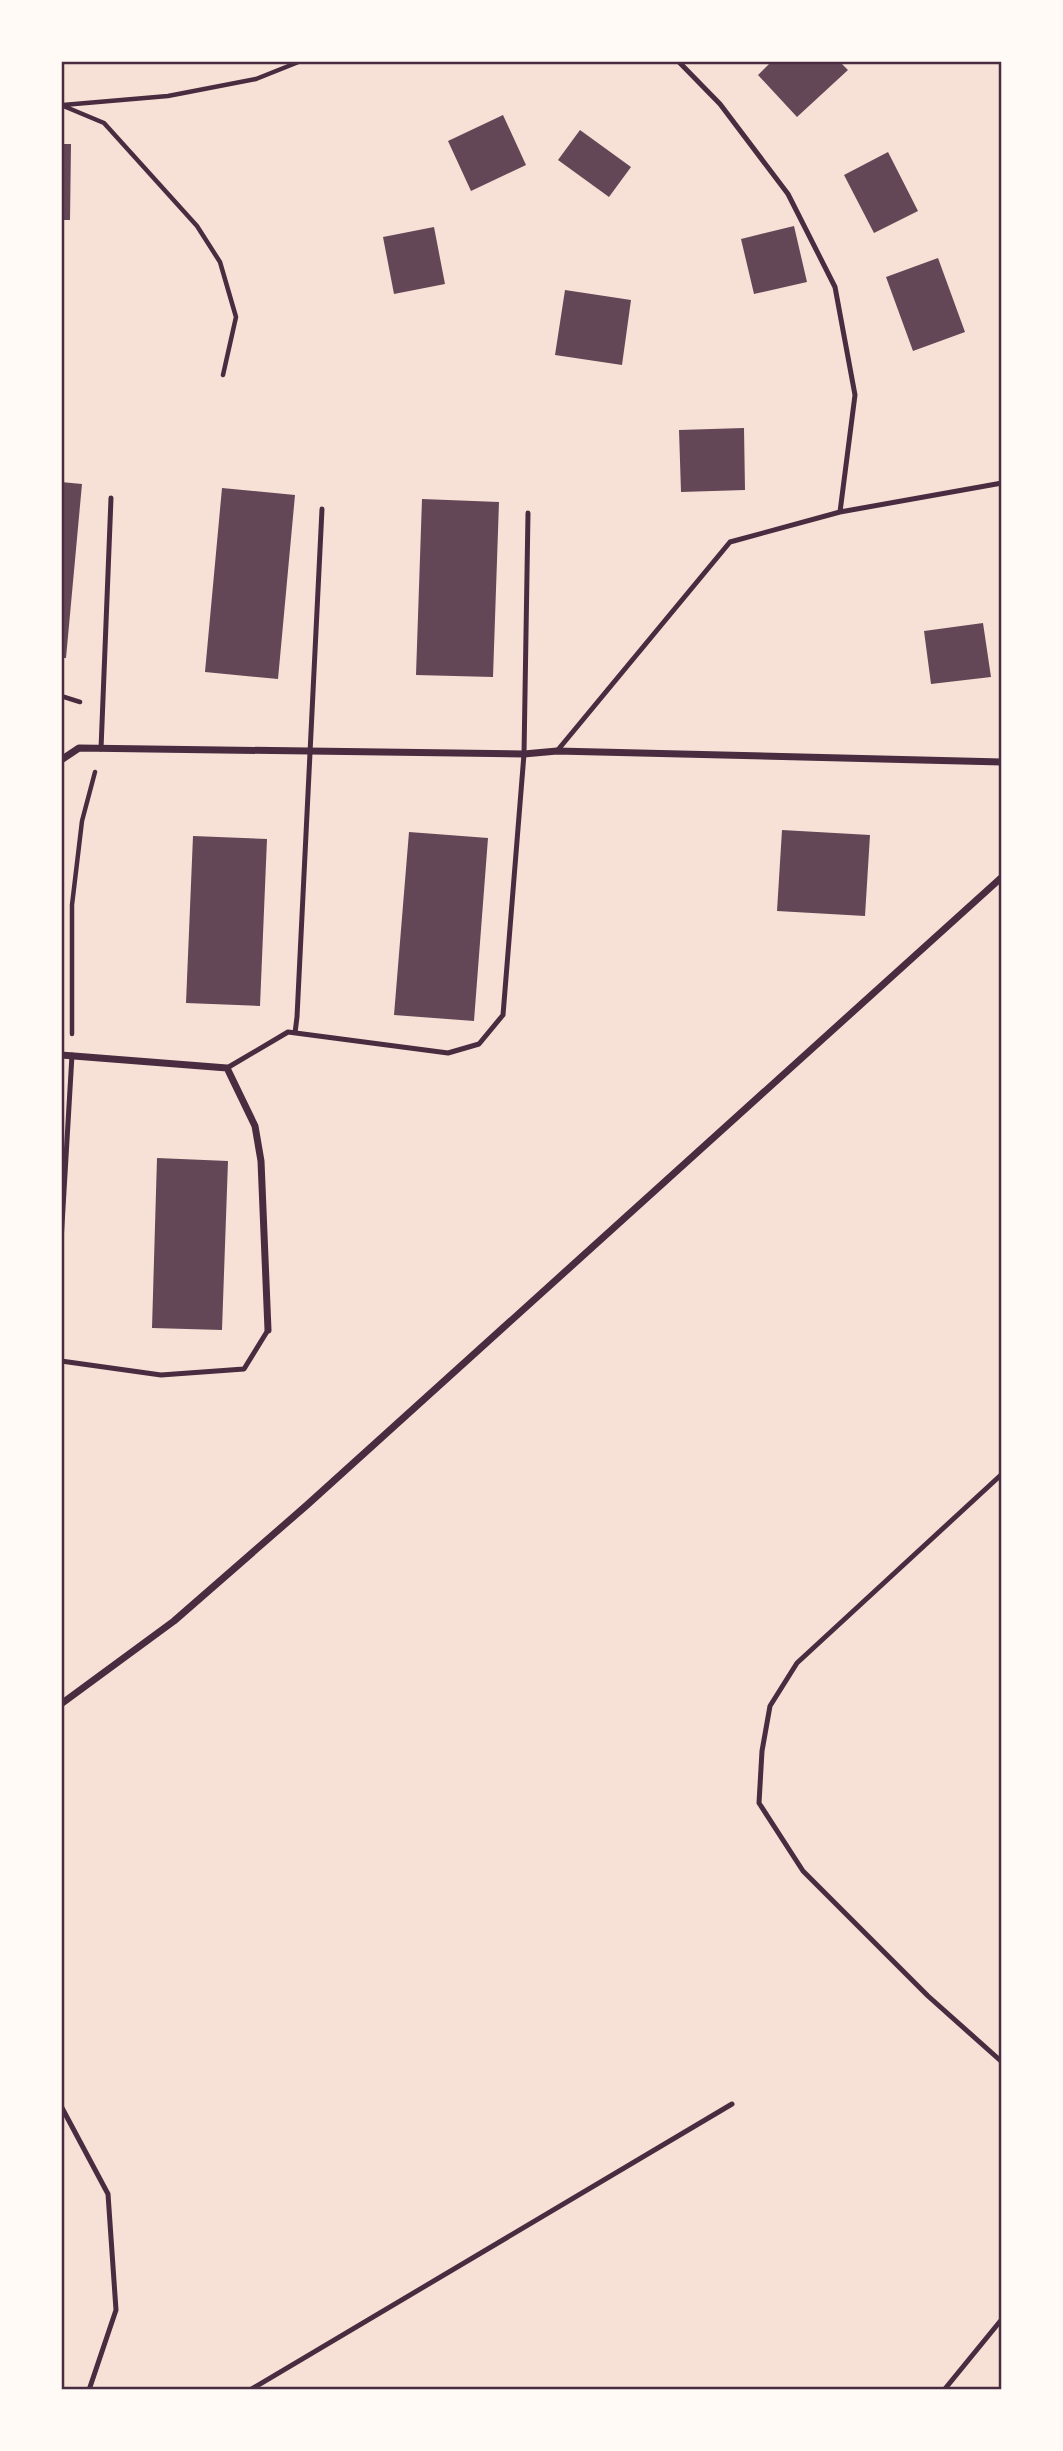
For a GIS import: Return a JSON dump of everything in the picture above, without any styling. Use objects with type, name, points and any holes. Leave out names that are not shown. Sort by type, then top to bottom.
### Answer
[{"type":"street","points":[[61,760],[79,748],[524,754],[557,751],[1002,762]]},
{"type":"street","points":[[61,1704],[174,1621],[256,1549],[1002,877]]},
{"type":"street","points":[[61,1055],[227,1068],[256,1126],[268,1330]]},
{"type":"lane","points":[[678,61],[720,104],[788,194],[835,287],[855,395],[840,512]]},
{"type":"lane","points":[[557,751],[730,542],[840,512],[1002,483]]},
{"type":"lane","points":[[101,749],[111,498]]},
{"type":"lane","points":[[295,1033],[298,1017],[322,509]]},
{"type":"lane","points":[[227,1068],[288,1032],[448,1053],[479,1044],[503,1015],[524,754],[528,513]]},
{"type":"lane","points":[[61,1242],[72,1055]]},
{"type":"lane","points":[[61,1361],[161,1375],[244,1369],[268,1330]]},
{"type":"lane","points":[[1002,1474],[797,1663],[770,1706],[762,1751],[759,1803],[803,1871],[928,1996],[1002,2062]]},
{"type":"lane","points":[[250,2390],[732,2104]]},
{"type":"lane","points":[[61,2106],[108,2194],[116,2310],[89,2390]]},
{"type":"lane","points":[[944,2390],[1002,2319]]},
{"type":"path","points":[[62,105],[168,96],[256,79],[301,61]]},
{"type":"path","points":[[62,105],[104,123],[197,226],[220,262],[236,317],[223,375]]},
{"type":"path","points":[[72,1055],[72,905],[82,821],[101,749]]},
{"type":"building","points":[[772,61],[839,61],[848,70],[797,117],[758,75]]},
{"type":"building","points":[[503,115],[526,165],[471,191],[448,141]]},
{"type":"building","points":[[580,130],[631,167],[609,197],[558,160]]},
{"type":"building","points":[[61,144],[71,144],[70,220],[61,220]]},
{"type":"building","points":[[888,152],[918,211],[874,233],[844,175]]},
{"type":"building","points":[[794,226],[807,282],[754,294],[741,239]]},
{"type":"building","points":[[434,227],[445,284],[394,294],[383,237]]},
{"type":"building","points":[[938,258],[965,332],[913,351],[886,277]]},
{"type":"building","points":[[565,290],[631,300],[622,365],[555,355]]},
{"type":"building","points":[[744,428],[745,490],[681,492],[679,430]]},
{"type":"building","points":[[61,482],[82,484],[66,658],[61,658]]},
{"type":"building","points":[[222,488],[295,495],[278,679],[205,672]]},
{"type":"building","points":[[422,499],[499,502],[493,677],[416,675]]},
{"type":"building","points":[[983,623],[991,677],[931,684],[924,631]]},
{"type":"building","points":[[782,830],[870,835],[865,916],[777,911]]},
{"type":"building","points":[[409,832],[488,838],[474,1021],[394,1015]]},
{"type":"building","points":[[193,836],[267,839],[260,1006],[186,1003]]},
{"type":"building","points":[[157,1158],[228,1161],[222,1330],[152,1328]]}]
